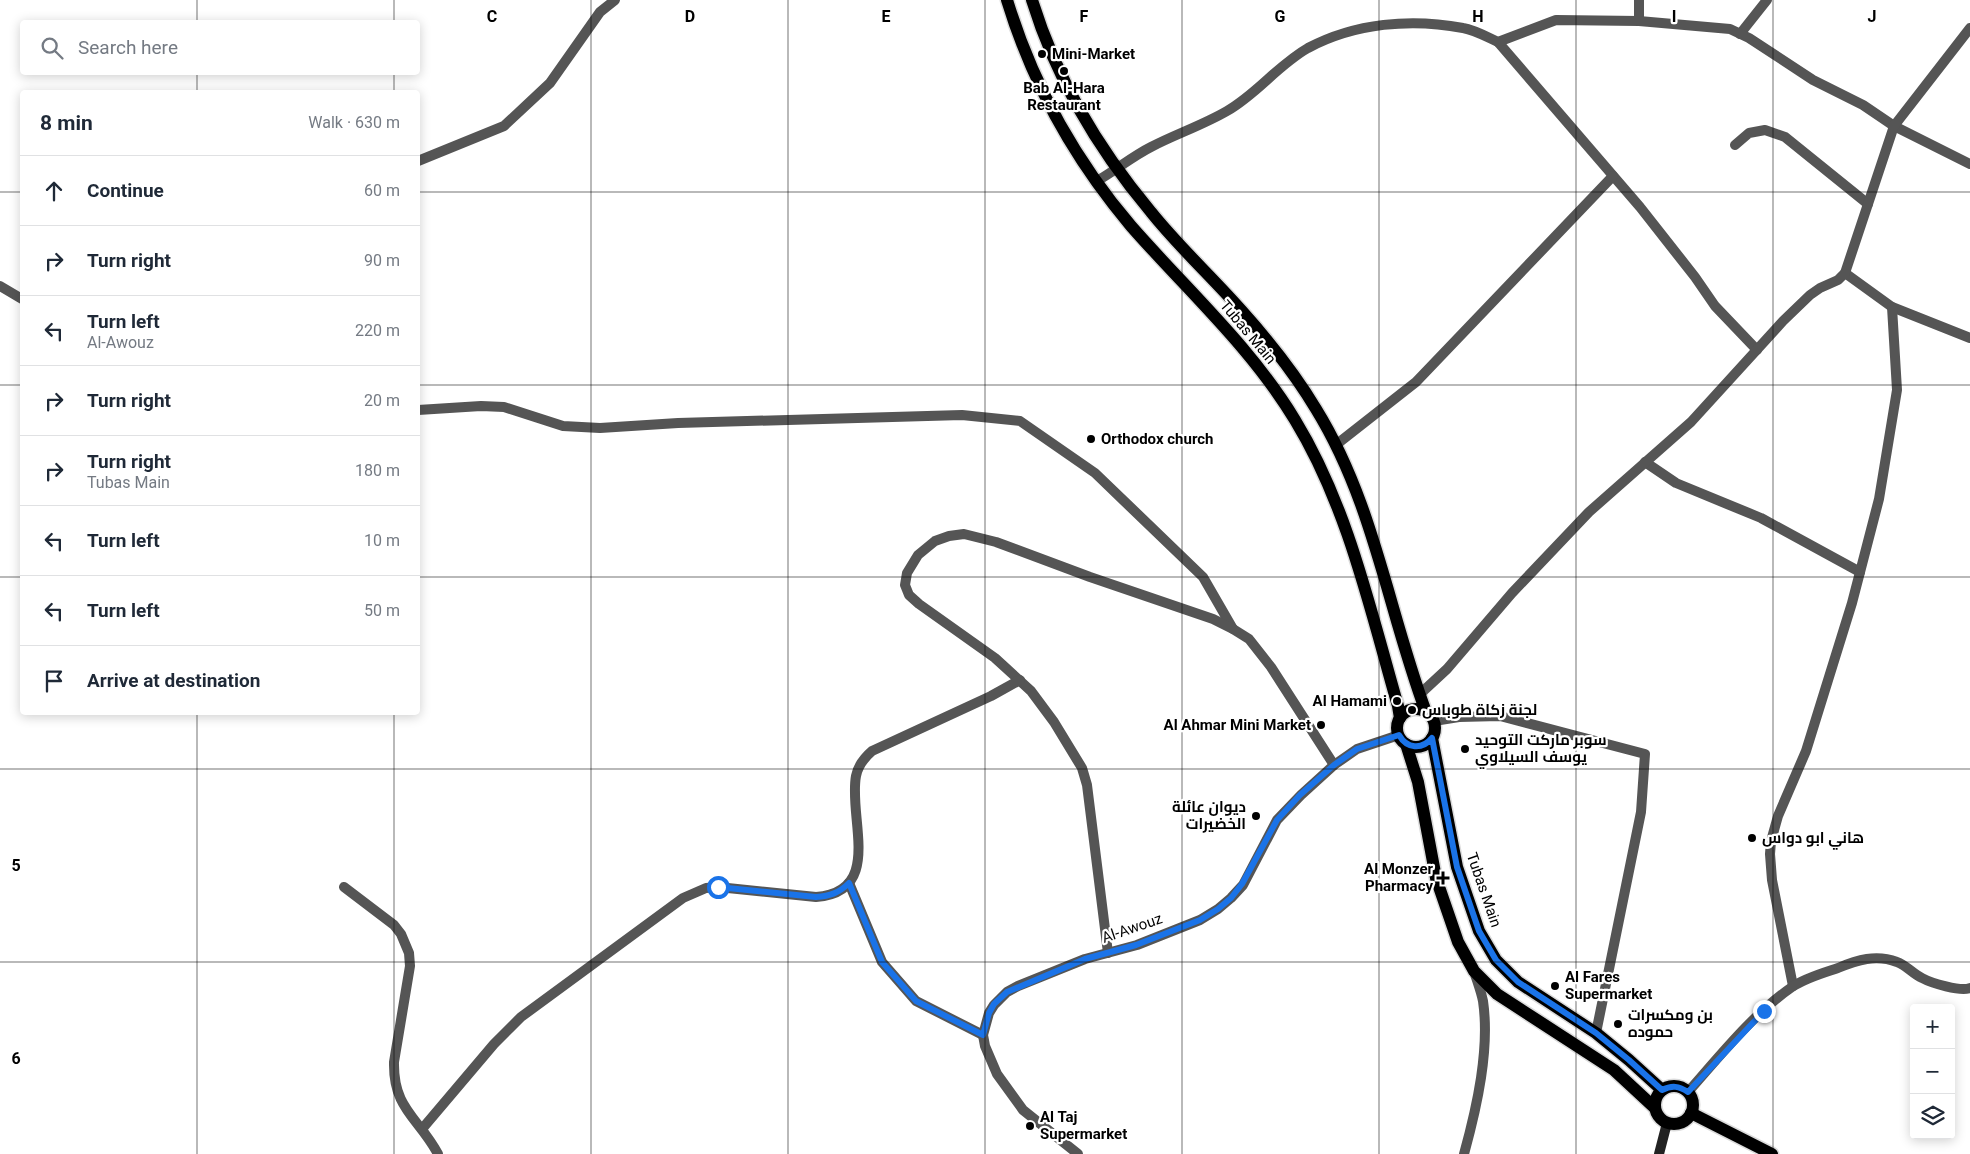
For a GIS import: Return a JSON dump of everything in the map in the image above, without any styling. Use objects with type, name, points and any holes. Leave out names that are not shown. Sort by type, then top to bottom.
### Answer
[{"type":"main road","name":"Tubas Main","points":[[1007,0],[1030,65],[1060,125],[1097,181],[1129,223],[1220,321],[1270,384],[1295,420],[1318,461],[1348,534],[1400,718]]},
{"type":"main road","name":"Tubas Main","points":[[1032,0],[1052,54],[1082,114],[1118,169],[1150,212],[1241,310],[1292,373],[1316,408],[1337,444],[1353,478],[1369,523],[1420,694],[1430,716]]},
{"type":"main road","points":[[1402,740],[1412,746],[1424,745],[1432,738],[1435,732],[1430,716],[1420,709],[1409,710],[1400,718],[1398,724],[1402,740],[1418,782],[1436,878],[1458,942],[1474,971],[1497,994],[1614,1070],[1655,1108],[1659,1117],[1667,1123],[1678,1124],[1684,1122],[1691,1113],[1693,1102],[1688,1092],[1672,1086],[1662,1090],[1656,1098],[1655,1108]]},
{"type":"main road","name":"Tubas Main","points":[[1432,738],[1457,867],[1479,931],[1496,960],[1518,982],[1596,1033],[1662,1090]]},
{"type":"main road","points":[[1691,1113],[1772,1154]]},
{"type":"street","points":[[420,160],[504,126],[550,82],[600,12],[615,0]]},
{"type":"street","points":[[1638,21],[1639,0]]},
{"type":"street","points":[[1740,34],[1767,0]]},
{"type":"street","points":[[1498,42],[1556,20],[1638,21],[1730,29],[1749,38],[1813,80],[1863,105],[1894,126],[1970,164]]},
{"type":"street","points":[[1097,181],[1148,148],[1227,111],[1257,90],[1284,65],[1308,49],[1349,32],[1382,24],[1417,22],[1465,28],[1498,42],[1613,176],[1695,277],[1716,306],[1757,350]]},
{"type":"street","points":[[1420,694],[1447,669],[1512,593],[1589,512],[1691,422],[1810,295],[1838,280],[1845,273],[1894,126],[1970,28]]},
{"type":"street","points":[[1735,145],[1749,133],[1765,130],[1785,137],[1868,204]]},
{"type":"street","points":[[1337,444],[1416,382],[1613,176]]},
{"type":"street","points":[[1845,273],[1892,308],[1970,338]]},
{"type":"street","points":[[0,286],[20,298]]},
{"type":"street","points":[[1793,986],[1772,880],[1771,841],[1778,816],[1806,750],[1860,572],[1879,499],[1897,390],[1892,308]]},
{"type":"street","points":[[420,410],[504,406],[563,426],[600,428],[678,423],[962,415],[1020,421],[1095,473],[1203,577],[1233,629]]},
{"type":"street","points":[[1645,462],[1676,483],[1761,518],[1860,572]]},
{"type":"street","points":[[1108,953],[1085,777],[1054,722],[1031,691],[995,658],[909,595],[905,585],[907,573],[918,556],[935,541],[949,536],[964,534],[996,542],[1090,578],[1213,619],[1233,629],[1249,639],[1271,667],[1334,765]]},
{"type":"street","points":[[422,1129],[494,1044],[520,1018],[683,898],[700,890],[718,887],[816,897],[829,896],[838,892],[849,883],[859,860],[855,783],[859,766],[866,757],[872,751],[991,696],[1020,680]]},
{"type":"street","points":[[1430,716],[1500,716],[1645,754],[1641,812],[1596,1033]]},
{"type":"street","name":"Al-Awouz","points":[[983,1035],[989,1013],[994,1004],[1007,992],[1085,959],[1136,945],[1200,920],[1218,909],[1231,898],[1242,884],[1277,820],[1300,795],[1334,765],[1357,749],[1402,740]]},
{"type":"street","points":[[849,883],[882,962],[916,1001],[983,1035],[985,1046],[997,1074],[1023,1110],[1078,1154]]},
{"type":"street","points":[[344,886],[394,925],[405,943],[410,966],[393,1076],[398,1097],[403,1106],[422,1129],[438,1154]]},
{"type":"street","points":[[1688,1092],[1764,1011],[1793,986],[1865,958],[1883,958],[1898,962],[1923,979],[1966,990],[1970,988]]},
{"type":"street","points":[[1464,1154],[1476,1101],[1485,1040],[1483,1000],[1474,971]]},
{"type":"street","points":[[1659,1154],[1667,1123]]},
{"type":"place","name":"Mini-Market","points":[[1042,54]]},
{"type":"place","name":"Bab Al-Hara Restaurant","points":[[1064,71]]},
{"type":"place","name":"Orthodox church","points":[[1091,439]]},
{"type":"place","name":"Al Hamami","points":[[1397,701]]},
{"type":"place","name":"لجنة زكاة طوباس","points":[[1412,710]]},
{"type":"place","name":"Al Ahmar Mini Market","points":[[1321,725]]},
{"type":"place","name":"سوبر ماركت التوحيد يوسف السيلاوي","points":[[1465,749]]},
{"type":"place","name":"ديوان عائلة الخضيرات","points":[[1256,816]]},
{"type":"place","name":"هاني ابو دواس","points":[[1752,838]]},
{"type":"place","name":"Al Monzer Pharmacy","points":[[1443,878]]},
{"type":"place","name":"Al Fares Supermarket","points":[[1555,986]]},
{"type":"place","name":"بن ومكسرات حموده","points":[[1618,1024]]},
{"type":"place","name":"Al Taj Supermarket","points":[[1030,1126]]},
{"type":"route","points":[[718,887],[816,897],[829,896],[838,892],[849,883],[882,962],[916,1001],[983,1035],[989,1013],[994,1004],[1007,992],[1018,986],[1085,959],[1136,945],[1200,920],[1218,909],[1231,898],[1242,884],[1277,820],[1300,795],[1334,765],[1357,749],[1399,735],[1406,744],[1418,747],[1429,742],[1432,738],[1457,867],[1479,931],[1496,960],[1518,982],[1596,1033],[1662,1090],[1672,1086],[1688,1092],[1729,1046],[1764,1011]]}]
